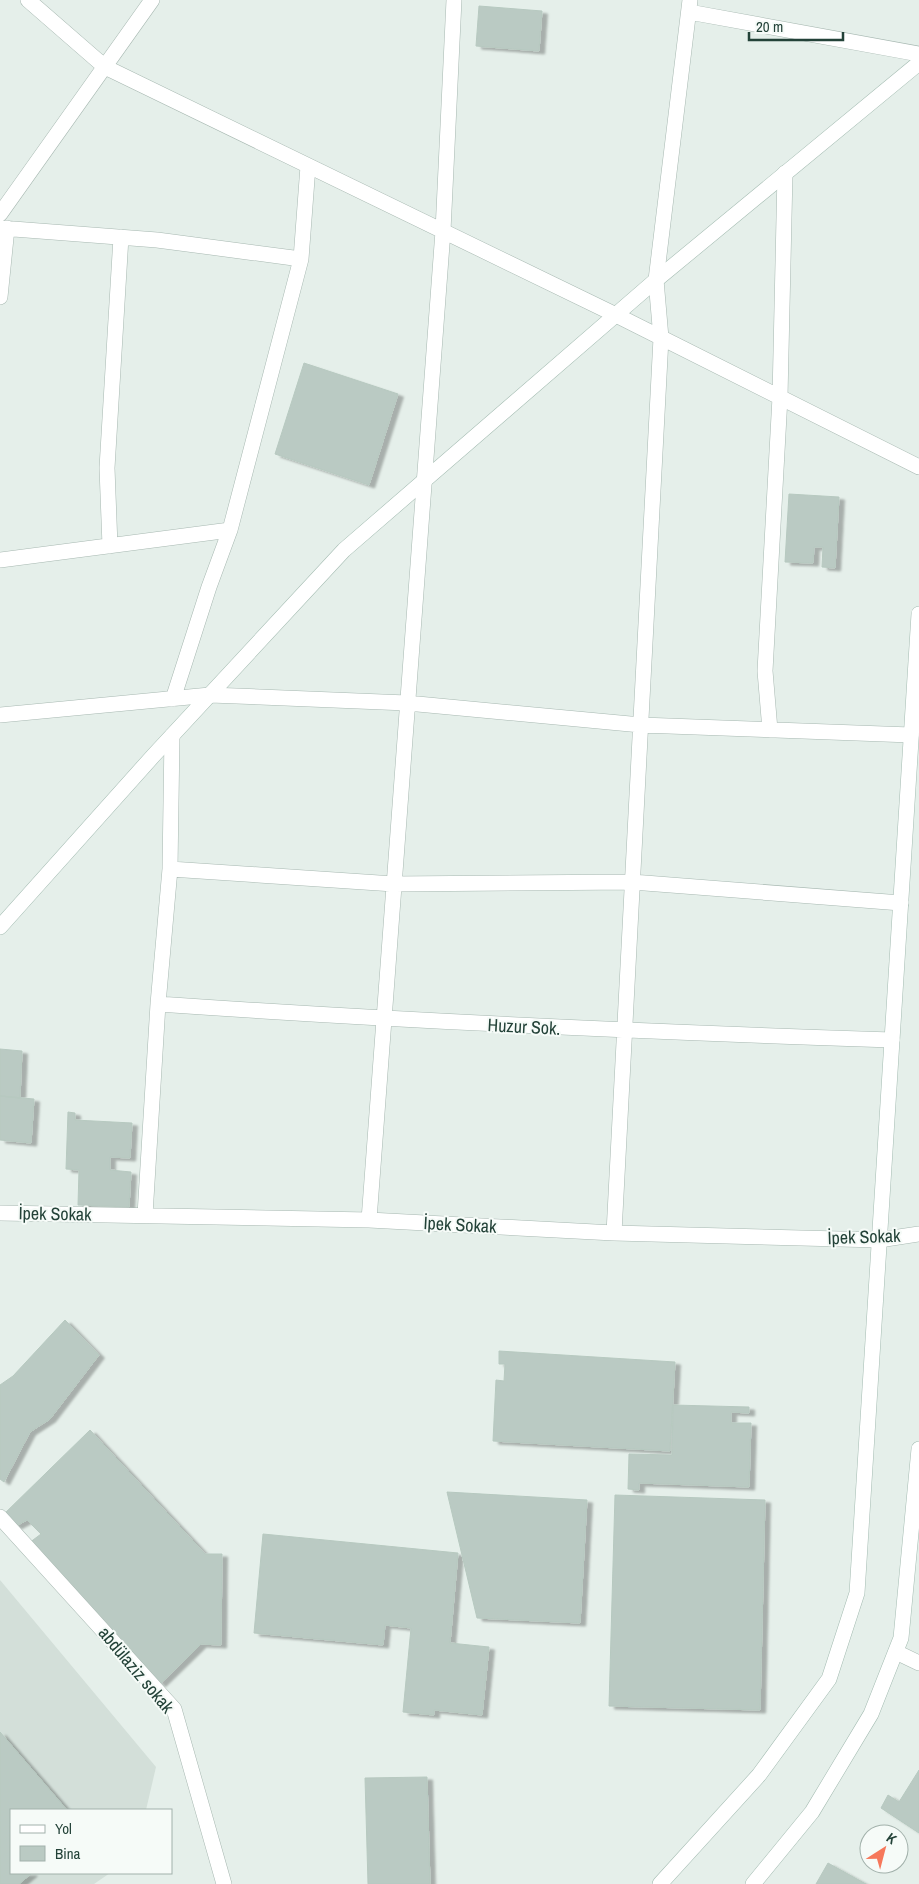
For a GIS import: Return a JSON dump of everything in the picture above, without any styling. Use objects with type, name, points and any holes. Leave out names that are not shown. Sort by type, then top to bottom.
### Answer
[{"type":"street","points":[[28,0],[105,68],[616,315],[919,467]]},
{"type":"street","points":[[0,214],[152,0]]},
{"type":"street","points":[[369,1220],[443,231],[454,0]]},
{"type":"street","points":[[614,1233],[661,338],[656,280],[689,6],[919,54]]},
{"type":"street","points":[[0,927],[172,736],[344,550],[656,280],[919,63]]},
{"type":"street","points":[[173,698],[209,587],[230,530],[301,259],[308,166]]},
{"type":"street","points":[[770,730],[765,671],[780,397],[785,173]]},
{"type":"street","points":[[0,297],[4,228],[121,237],[301,259]]},
{"type":"street","points":[[110,546],[107,468],[121,237]]},
{"type":"street","points":[[0,560],[230,530]]},
{"type":"street","points":[[660,1884],[759,1775],[829,1679],[857,1593],[919,614]]},
{"type":"street","points":[[0,715],[210,695],[407,703],[641,725],[912,735]]},
{"type":"street","points":[[146,1215],[158,1004],[170,869],[172,736]]},
{"type":"street","points":[[170,869],[394,884],[632,882],[900,903]]},
{"type":"street","name":"Huzur Sok.","points":[[158,1004],[384,1020],[624,1032],[892,1040]]},
{"type":"street","name":"İpek Sokak","points":[[0,1213],[369,1220],[614,1233],[879,1240],[919,1234]]},
{"type":"street","points":[[753,1884],[812,1812],[872,1714],[896,1652],[901,1638],[919,1449]]},
{"type":"street","name":"abdülaziz sokak","points":[[0,1517],[174,1710],[224,1884]]},
{"type":"street","points":[[896,1652],[919,1663]]},
{"type":"shaded area","points":[[0,1580],[156,1767],[146,1809],[10,1809],[10,1874],[109,1874],[94,1884],[0,1884]]},
{"type":"building","points":[[479,6],[542,11],[539,51],[476,46]]},
{"type":"building","points":[[304,363],[398,394],[369,485],[275,454]]},
{"type":"building","points":[[789,494],[839,497],[835,568],[822,567],[823,547],[814,547],[813,563],[785,562]]},
{"type":"building","points":[[0,1049],[22,1051],[20,1098],[0,1096]]},
{"type":"building","points":[[0,1096],[34,1099],[31,1143],[0,1140]]},
{"type":"building","points":[[68,1112],[75,1113],[75,1120],[132,1123],[130,1158],[110,1157],[110,1170],[131,1172],[129,1207],[78,1205],[79,1170],[66,1169]]},
{"type":"building","points":[[65,1320],[99,1355],[50,1419],[30,1432],[4,1482],[0,1479],[0,1385],[13,1376]]},
{"type":"building","points":[[499,1351],[675,1362],[670,1451],[493,1441],[496,1380],[504,1381],[505,1364],[499,1364]]},
{"type":"building","points":[[673,1405],[749,1407],[749,1413],[731,1412],[731,1423],[751,1423],[749,1487],[639,1483],[639,1490],[628,1489],[629,1454],[672,1455]]},
{"type":"building","points":[[90,1430],[205,1554],[222,1554],[221,1645],[201,1644],[160,1684],[29,1543],[41,1534],[27,1520],[16,1526],[3,1515]]},
{"type":"building","points":[[447,1492],[587,1500],[580,1623],[477,1618]]},
{"type":"building","points":[[615,1495],[765,1500],[760,1710],[609,1706]]},
{"type":"building","points":[[263,1534],[458,1553],[450,1643],[489,1647],[482,1715],[434,1710],[434,1715],[403,1712],[411,1628],[385,1625],[383,1645],[254,1633]]},
{"type":"building","points":[[0,1732],[66,1809],[10,1809],[10,1874],[31,1874],[19,1884],[0,1884]]},
{"type":"building","points":[[919,1770],[919,1833],[909,1826],[909,1824],[905,1824],[881,1808],[888,1795],[899,1802]]},
{"type":"building","points":[[427,1777],[430,1884],[368,1884],[365,1778]]},
{"type":"building","points":[[828,1863],[866,1884],[816,1884]]}]
